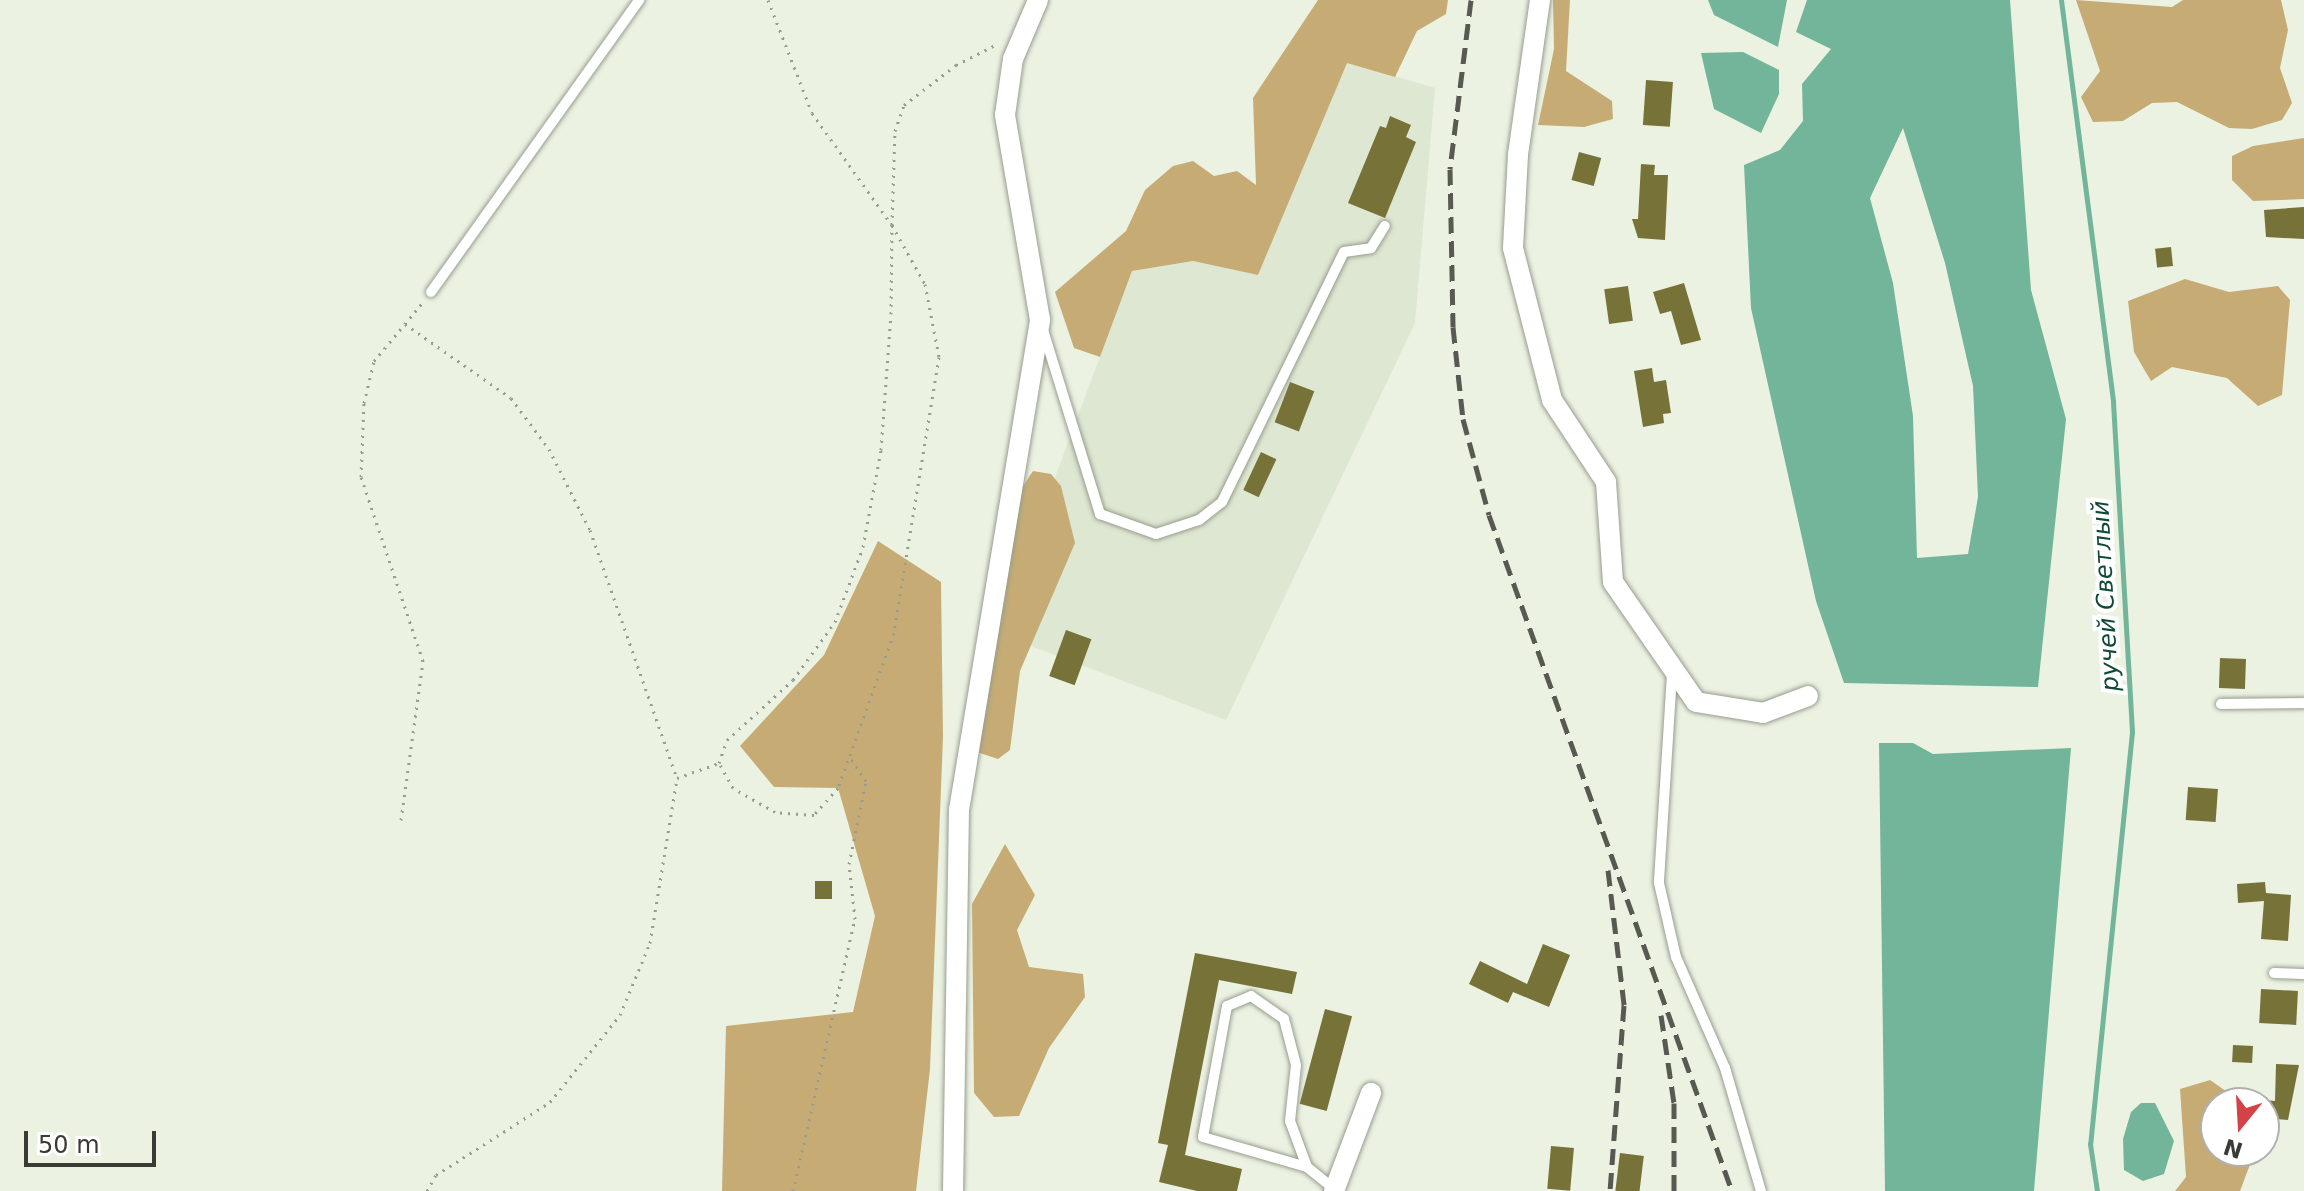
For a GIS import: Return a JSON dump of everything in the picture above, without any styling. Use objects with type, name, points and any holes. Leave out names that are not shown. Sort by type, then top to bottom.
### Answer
[{"type":"street","points":[[953,1191],[959,810],[1040,320],[1005,115],[1013,59],[1038,0]]},
{"type":"street","points":[[1540,0],[1514,204],[1518,275],[1552,400],[1606,482],[1613,582],[1672,674],[1696,702],[1763,713],[1808,696]]},
{"type":"street","points":[[1334,1191],[1371,1093]]},
{"type":"lane","points":[[431,292],[639,0]]},
{"type":"lane","points":[[1040,320],[1100,514],[1156,534],[1199,520],[1222,502],[1344,252],[1371,248],[1385,226]]},
{"type":"lane","points":[[1672,674],[1659,883],[1676,957],[1725,1068],[1761,1191]]},
{"type":"lane","points":[[2221,704],[2304,703]]},
{"type":"lane","points":[[2274,973],[2304,974]]},
{"type":"lane","points":[[1307,1167],[1290,1121],[1296,1065],[1284,1019],[1251,996],[1227,1006],[1203,1137],[1307,1167],[1334,1191]]},
{"type":"path","points":[[768,0],[812,113],[892,225],[925,284],[939,357],[894,633],[838,788],[814,815],[775,812],[733,788],[719,763],[727,740],[793,680],[835,622],[863,547],[881,450],[892,225],[895,131],[904,105],[956,65],[1025,30]]},
{"type":"path","points":[[401,820],[423,661],[361,477],[364,403],[374,361],[431,292]]},
{"type":"path","points":[[405,324],[511,398],[549,449],[590,530],[677,778],[650,943],[620,1015],[550,1102],[436,1175],[427,1191]]},
{"type":"path","points":[[793,1191],[855,919],[849,864],[866,781],[849,756]]},
{"type":"path","points":[[677,778],[719,763]]},
{"type":"shaded area","points":[[1318,0],[1448,0],[1446,14],[1417,31],[1395,77],[1347,63],[1258,275],[1193,261],[1132,271],[1100,357],[1074,348],[1055,292],[1126,231],[1145,190],[1173,166],[1193,161],[1214,176],[1237,171],[1256,185],[1253,98]]},
{"type":"shaded area","points":[[1553,0],[1570,0],[1566,71],[1612,101],[1613,119],[1584,127],[1538,125],[1554,49]]},
{"type":"shaded area","points":[[1708,0],[1787,0],[1778,47],[1714,15]]},
{"type":"shaded area","points":[[1807,0],[2010,0],[2031,290],[2066,419],[2038,687],[1844,683],[1816,601],[1751,308],[1744,165],[1780,150],[1803,121],[1802,84],[1831,49],[1796,32]],"holes":[[[1903,128],[1945,263],[1973,386],[1978,497],[1968,554],[1917,558],[1913,416],[1893,283],[1870,198]]]},
{"type":"shaded area","points":[[2076,0],[2172,7],[2183,0],[2281,0],[2288,30],[2280,68],[2292,103],[2282,120],[2252,129],[2229,128],[2177,102],[2152,103],[2123,121],[2093,122],[2081,97],[2100,71]]},
{"type":"shaded area","points":[[1743,52],[1779,70],[1779,94],[1761,133],[1714,109],[1701,53]]},
{"type":"shaded area","points":[[1347,62],[1435,88],[1415,323],[1226,720],[997,633],[1132,271],[1193,261],[1258,275]]},
{"type":"shaded area","points":[[2304,138],[2304,199],[2253,201],[2232,180],[2232,156],[2253,146]]},
{"type":"shaded area","points":[[2185,279],[2229,292],[2278,286],[2290,300],[2282,395],[2258,406],[2227,378],[2172,367],[2151,381],[2134,352],[2128,301]]},
{"type":"shaded area","points":[[1033,471],[1051,474],[1061,486],[1075,543],[1020,671],[1010,750],[998,759],[977,752],[1023,486]]},
{"type":"shaded area","points":[[878,541],[941,582],[943,737],[930,1069],[916,1191],[722,1191],[726,1026],[853,1012],[875,916],[838,788],[774,787],[740,746],[824,655]]},
{"type":"shaded area","points":[[1879,743],[1913,743],[1933,754],[2071,748],[2034,1191],[1885,1191]]},
{"type":"shaded area","points":[[1005,844],[1035,895],[1017,930],[1029,967],[1083,974],[1085,997],[1049,1048],[1019,1116],[994,1117],[974,1093],[972,904]]},
{"type":"shaded area","points":[[2210,1080],[2220,1087],[2200,1087],[2200,1167],[2249,1167],[2240,1191],[2175,1191],[2186,1177],[2180,1089]]},
{"type":"shaded area","points":[[2141,1103],[2155,1103],[2174,1141],[2164,1174],[2143,1181],[2124,1170],[2123,1139],[2131,1112]]},
{"type":"building","points":[[1646,80],[1673,82],[1670,127],[1643,125]]},
{"type":"building","points":[[1390,116],[1411,125],[1406,137],[1416,142],[1385,218],[1348,203],[1380,126],[1386,128]]},
{"type":"building","points":[[1579,152],[1601,158],[1594,186],[1571,180]]},
{"type":"building","points":[[1641,164],[1655,165],[1654,175],[1668,175],[1665,240],[1638,238],[1632,219],[1638,219]]},
{"type":"building","points":[[2304,207],[2304,239],[2266,237],[2264,210]]},
{"type":"building","points":[[2171,247],[2173,266],[2157,268],[2155,249]]},
{"type":"building","points":[[1684,283],[1701,340],[1681,345],[1671,311],[1660,314],[1653,292]]},
{"type":"building","points":[[1628,286],[1633,321],[1609,324],[1604,289]]},
{"type":"building","points":[[1652,368],[1654,382],[1666,380],[1671,413],[1663,414],[1664,423],[1643,427],[1634,371]]},
{"type":"building","points":[[1290,382],[1314,391],[1299,431],[1275,422]]},
{"type":"building","points":[[1261,452],[1276,459],[1259,497],[1243,490]]},
{"type":"building","points":[[1066,630],[1091,639],[1075,685],[1049,676]]},
{"type":"building","points":[[2220,658],[2246,659],[2245,689],[2219,688]]},
{"type":"building","points":[[2188,787],[2218,789],[2216,822],[2186,820]]},
{"type":"building","points":[[815,881],[832,881],[832,899],[815,899]]},
{"type":"building","points":[[2265,882],[2266,893],[2291,895],[2288,941],[2261,939],[2264,901],[2238,903],[2237,884]]},
{"type":"building","points":[[1543,944],[1570,955],[1549,1007],[1513,992],[1508,1003],[1469,984],[1480,961],[1527,984]]},
{"type":"building","points":[[1195,953],[1297,972],[1292,994],[1219,980],[1185,1155],[1242,1169],[1237,1191],[1197,1191],[1159,1182],[1168,1145],[1158,1143]]},
{"type":"building","points":[[2261,989],[2298,991],[2296,1025],[2259,1023]]},
{"type":"building","points":[[1325,1009],[1352,1016],[1327,1111],[1300,1104]]},
{"type":"building","points":[[2233,1045],[2253,1046],[2252,1063],[2232,1062]]},
{"type":"building","points":[[2276,1064],[2299,1065],[2288,1120],[2280,1119],[2280,1087],[2275,1087]]},
{"type":"building","points":[[1551,1146],[1574,1148],[1570,1191],[1547,1189]]},
{"type":"building","points":[[1620,1153],[1644,1156],[1640,1191],[1615,1191]]},
{"type":"waterway","name":"ручей Светлый","points":[[2061,0],[2113,402],[2132,732],[2090,1144],[2097,1191]]},
{"type":"railway","points":[[1471,0],[1450,169],[1453,327],[1463,419],[1489,515],[1732,1191]]},
{"type":"railway","points":[[1608,870],[1624,1005],[1610,1191]]},
{"type":"railway","points":[[1661,1015],[1674,1103],[1674,1191]]}]
